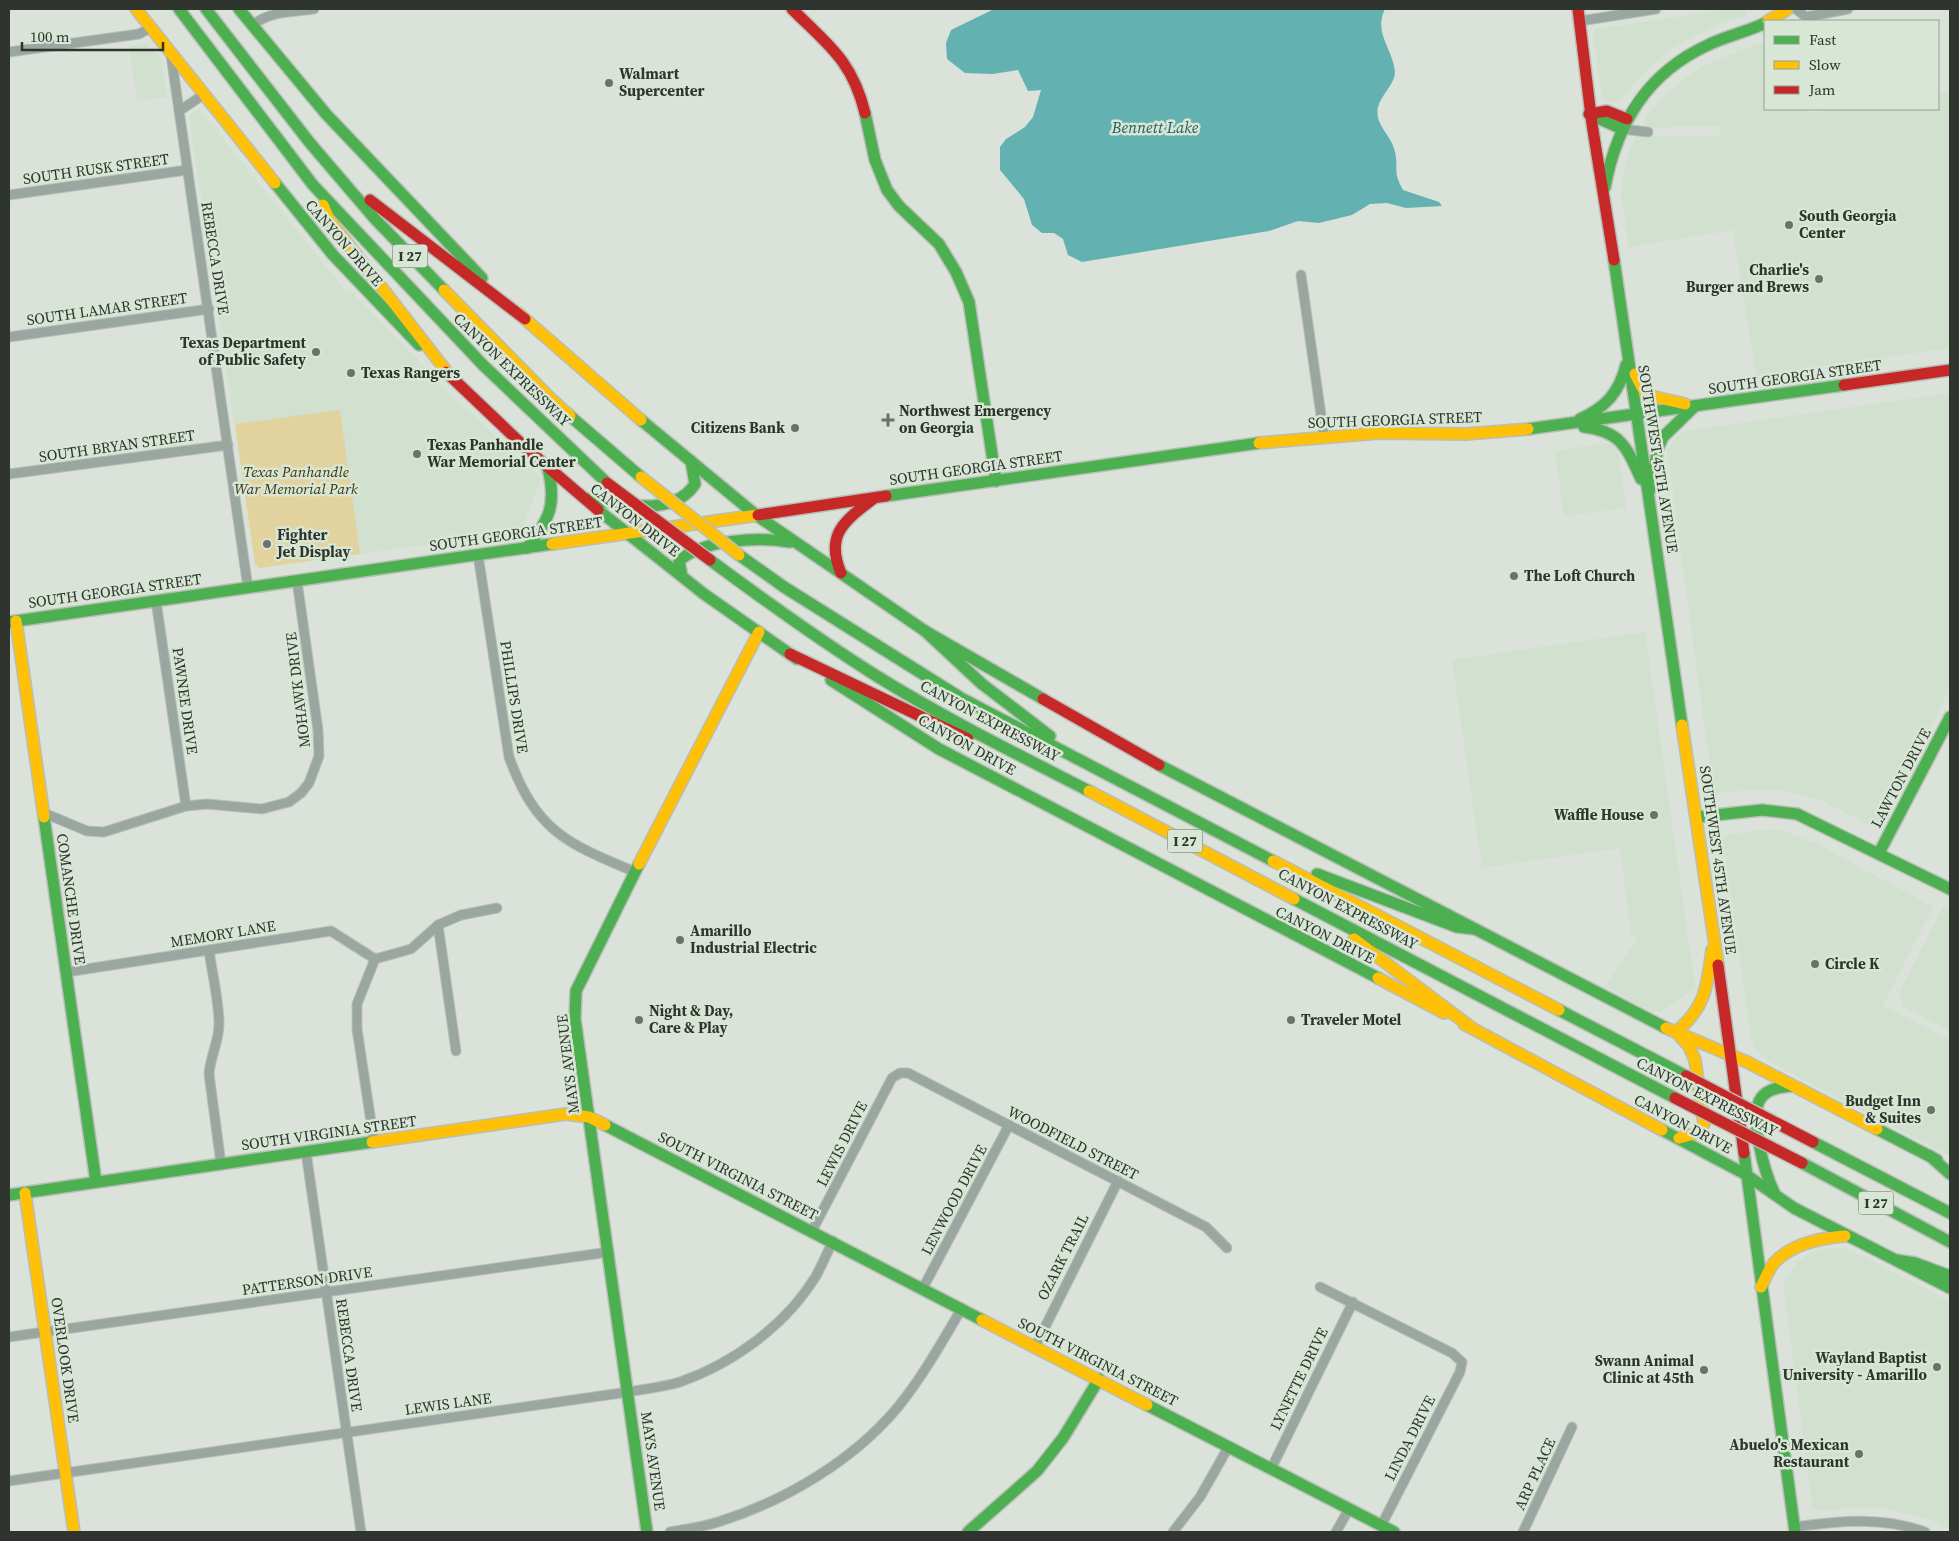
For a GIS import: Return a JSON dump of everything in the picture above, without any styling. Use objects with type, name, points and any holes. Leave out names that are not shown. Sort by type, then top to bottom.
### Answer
[{"type":"main road","name":"CANYON DRIVE","points":[[136,9],[333,255],[376,303],[450,377],[548,470],[682,576],[790,654],[939,749],[1679,1138],[1745,1174],[1776,1196],[1846,1236],[1950,1288]]},
{"type":"main road","name":"CANYON EXPRESSWAY","points":[[179,9],[313,185],[483,365],[607,483],[793,622],[877,676],[970,729],[1950,1242]]},
{"type":"main road","name":"CANYON EXPRESSWAY","points":[[206,9],[327,164],[419,266],[550,398],[642,477],[739,555],[784,587],[960,698],[1950,1213]]},
{"type":"main road","points":[[238,9],[372,166],[477,274],[525,319],[602,388],[756,515],[842,575],[925,631],[1151,761],[1676,1032],[1731,1055],[1950,1167]]},
{"type":"main road","points":[[792,9],[838,54],[850,70],[864,111],[877,171],[900,208],[931,235],[959,274],[970,302],[996,481]]},
{"type":"main road","points":[[1578,9],[1589,114],[1596,160],[1604,193]]},
{"type":"main road","points":[[1770,20],[1788,9]]},
{"type":"main road","points":[[1604,193],[1611,157],[1624,124],[1643,95],[1659,78],[1682,60],[1709,45],[1764,23]]},
{"type":"main road","points":[[1586,82],[1592,99],[1624,124]]},
{"type":"main road","points":[[1589,114],[1606,111]]},
{"type":"main road","points":[[1589,114],[1624,124]]},
{"type":"main road","points":[[327,164],[386,214],[525,319]]},
{"type":"main road","points":[[313,185],[330,221],[450,377]]},
{"type":"main road","name":"SOUTHWEST 45TH AVENUE","points":[[1604,193],[1731,1055],[1745,1174],[1794,1530]]},
{"type":"main road","points":[[1628,356],[1646,395],[1695,406]]},
{"type":"main road","points":[[1564,425],[1589,415],[1616,396],[1623,379],[1628,356]]},
{"type":"main road","name":"SOUTH GEORGIA STREET","points":[[12,621],[1286,439],[1379,433],[1465,434],[1564,425],[1950,370]]},
{"type":"main road","points":[[1648,495],[1658,448],[1663,438],[1695,406]]},
{"type":"main road","points":[[1564,425],[1608,430],[1619,438],[1630,453],[1648,495]]},
{"type":"main road","points":[[584,499],[629,507],[677,499],[688,495],[696,484],[691,461]]},
{"type":"main road","points":[[527,548],[543,528],[554,506],[554,488],[548,470]]},
{"type":"main road","points":[[842,575],[835,563],[833,549],[836,535],[843,523],[875,498]]},
{"type":"main road","points":[[682,576],[679,565],[680,558],[684,554],[716,545],[761,538],[780,539],[797,544]]},
{"type":"main road","name":"COMANCHE DRIVE","points":[[12,621],[44,813],[96,1182]]},
{"type":"main road","points":[[925,631],[982,684],[1079,760]]},
{"type":"main road","name":"MAYS AVENUE","points":[[647,1532],[575,1020],[576,991],[589,960],[759,632]]},
{"type":"main road","points":[[790,654],[1005,756],[1048,770]]},
{"type":"main road","name":"LAWTON DRIVE","points":[[1879,853],[1950,717]]},
{"type":"main road","points":[[1697,817],[1762,810],[1797,814],[1950,889]]},
{"type":"main road","points":[[1249,849],[1432,918],[1458,927],[1475,929]]},
{"type":"main road","points":[[1263,882],[1357,941],[1472,1028]]},
{"type":"main road","points":[[1676,1032],[1692,1021],[1702,1006],[1714,940]]},
{"type":"main road","points":[[1676,1032],[1689,1046],[1695,1060],[1704,1124],[1698,1133],[1679,1138]]},
{"type":"main road","points":[[1776,1196],[1767,1181],[1756,1110],[1758,1101],[1765,1092],[1772,1088],[1793,1086]]},
{"type":"main road","name":"SOUTH VIRGINIA STREET","points":[[9,1195],[566,1114],[589,1117],[1394,1532]]},
{"type":"main road","points":[[1930,1156],[1950,1174]]},
{"type":"main road","name":"OVERLOOK DRIVE","points":[[26,1193],[74,1532]]},
{"type":"main road","points":[[1762,1287],[1774,1264],[1793,1250],[1821,1237],[1846,1236]]},
{"type":"main road","points":[[1896,1260],[1915,1263],[1950,1276]]},
{"type":"main road","points":[[968,1532],[1036,1472],[1074,1422],[1099,1379]]},
{"type":"street","points":[[252,26],[260,19],[270,15],[314,9]]},
{"type":"street","points":[[1580,21],[1656,9]]},
{"type":"street","points":[[1796,9],[1806,17],[1848,9]]},
{"type":"street","points":[[9,52],[138,34],[150,28]]},
{"type":"street","name":"REBECCA DRIVE","points":[[171,55],[248,588]]},
{"type":"street","points":[[179,111],[203,95]]},
{"type":"street","points":[[1624,124],[1648,132]]},
{"type":"street","name":"SOUTH RUSK STREET","points":[[9,195],[187,170]]},
{"type":"street","points":[[1301,275],[1324,436]]},
{"type":"street","name":"SOUTH LAMAR STREET","points":[[9,337],[208,309]]},
{"type":"street","name":"SOUTH BRYAN STREET","points":[[9,474],[228,445]]},
{"type":"street","name":"PHILLIPS DRIVE","points":[[478,555],[509,757],[520,786],[532,807],[548,824],[570,842],[635,872]]},
{"type":"street","name":"MOHAWK DRIVE","points":[[44,813],[87,831],[104,832],[119,829],[152,815],[186,806],[207,804],[262,809],[277,807],[289,802],[309,783],[319,756],[318,730],[297,581]]},
{"type":"street","name":"PAWNEE DRIVE","points":[[156,601],[186,806]]},
{"type":"street","points":[[374,1142],[357,1029],[357,1004],[375,959],[411,949],[438,925],[461,915],[497,908]]},
{"type":"street","points":[[438,925],[456,1051]]},
{"type":"street","name":"MEMORY LANE","points":[[66,972],[331,931],[375,959]]},
{"type":"street","points":[[209,950],[219,1023],[217,1043],[210,1062],[209,1074],[221,1164]]},
{"type":"street","name":"WOODFIELD STREET","points":[[900,1073],[908,1073],[1206,1227],[1228,1248]]},
{"type":"street","name":"LEWIS DRIVE","points":[[812,1231],[892,1078],[900,1073]]},
{"type":"street","name":"LENWOOD DRIVE","points":[[923,1288],[1009,1125]]},
{"type":"street","name":"REBECCA DRIVE","points":[[306,1152],[361,1532]]},
{"type":"street","name":"OZARK TRAIL","points":[[1035,1347],[1118,1181]]},
{"type":"street","name":"LEWIS LANE","points":[[9,1481],[628,1392],[679,1382],[707,1370],[755,1342],[799,1299],[816,1275],[833,1242]]},
{"type":"street","name":"PATTERSON DRIVE","points":[[9,1338],[608,1252]]},
{"type":"street","points":[[1320,1287],[1353,1302]]},
{"type":"street","name":"LINDA DRIVE","points":[[1353,1302],[1452,1353],[1462,1362],[1460,1372],[1380,1526]]},
{"type":"street","name":"LYNETTE DRIVE","points":[[1271,1469],[1353,1302]]},
{"type":"street","points":[[670,1532],[716,1523],[764,1506],[811,1479],[853,1451],[903,1400],[927,1369],[962,1308]]},
{"type":"street","name":"ARP PLACE","points":[[1523,1532],[1572,1427]]},
{"type":"street","points":[[1173,1532],[1200,1497],[1229,1446]]},
{"type":"street","points":[[1336,1532],[1349,1509]]},
{"type":"street","points":[[1794,1530],[1860,1520],[1890,1523],[1925,1532]]},
{"type":"shaded area","points":[[1730,9],[1746,9],[1747,16],[1717,25],[1671,48],[1635,81],[1620,101],[1606,102],[1602,96],[1593,33],[1596,29]]},
{"type":"shaded area","name":"South Georgia Center","points":[[1764,41],[1764,110],[1807,110],[1808,113],[1829,110],[1939,110],[1939,94],[1950,92],[1950,348],[1756,376],[1733,230],[1629,247],[1621,192],[1628,155],[1636,136],[1720,136],[1719,125],[1649,128],[1644,123],[1648,114],[1668,93],[1692,73],[1711,62]]},
{"type":"shaded area","points":[[146,43],[161,60],[167,97],[137,101],[129,46]]},
{"type":"shaded area","points":[[199,109],[347,293],[353,293],[449,393],[541,479],[521,531],[259,568],[255,564],[189,115]]},
{"type":"shaded area","points":[[1950,393],[1950,688],[1882,821],[1869,825],[1821,800],[1787,791],[1766,789],[1716,793],[1706,738],[1667,449],[1678,436],[1686,431]]},
{"type":"shaded area","points":[[1607,443],[1618,451],[1626,508],[1564,516],[1555,451]]},
{"type":"shaded area","points":[[1645,632],[1695,988],[1661,1011],[1652,1012],[1605,986],[1637,938],[1631,934],[1620,848],[1482,868],[1452,660]]},
{"type":"shaded area","points":[[1771,829],[1786,832],[1817,844],[1933,907],[1883,1006],[1950,1040],[1950,1156],[1768,1061],[1757,1049],[1751,1036],[1723,839],[1726,835]]},
{"type":"shaded area","points":[[1944,905],[1950,909],[1950,1031],[1903,1006],[1899,993]]},
{"type":"shaded area","points":[[1844,1248],[1869,1259],[1950,1302],[1950,1529],[1929,1519],[1888,1509],[1858,1507],[1818,1511],[1813,1509],[1784,1290],[1785,1280],[1799,1260],[1818,1249]]},
{"type":"green space","name":"Texas Panhandle War Memorial Park","points":[[340,410],[360,554],[259,568],[255,564],[235,424]]},
{"type":"water","name":"Bennett Lake","points":[[1385,9],[1381,26],[1382,33],[1394,64],[1395,72],[1393,81],[1382,98],[1377,113],[1381,125],[1391,140],[1396,158],[1397,174],[1403,190],[1439,202],[1442,206],[1406,208],[1387,203],[1370,204],[1352,215],[1319,223],[1298,221],[1269,231],[1082,262],[1068,255],[1063,239],[1054,233],[1042,233],[1032,225],[1024,199],[1000,170],[1000,147],[1006,139],[1025,127],[1033,117],[1041,90],[1028,91],[1018,70],[993,74],[965,73],[947,59],[946,43],[951,30],[992,10]]},
{"type":"traffic: fast","points":[[179,9],[313,185],[483,365],[607,483]]},
{"type":"traffic: fast","points":[[206,9],[310,143],[375,219],[444,290]]},
{"type":"traffic: fast","points":[[239,9],[326,114],[482,278]]},
{"type":"traffic: fast","points":[[1605,187],[1610,164],[1627,121],[1638,102],[1652,85],[1668,70],[1687,57],[1715,42],[1764,23]]},
{"type":"traffic: fast","points":[[865,113],[875,160],[887,190],[899,206],[939,244],[956,272],[969,302],[996,481]]},
{"type":"traffic: fast","points":[[1589,114],[1622,129]]},
{"type":"traffic: fast","points":[[275,183],[333,255],[419,345]]},
{"type":"traffic: fast","points":[[1614,260],[1682,725]]},
{"type":"traffic: fast","points":[[1580,419],[1597,409],[1610,398],[1620,384],[1626,365]]},
{"type":"traffic: fast","points":[[1528,429],[1844,385]]},
{"type":"traffic: fast","points":[[1650,490],[1658,448],[1663,437],[1695,406]]},
{"type":"traffic: fast","points":[[570,416],[641,477]]},
{"type":"traffic: fast","points":[[641,420],[756,515],[925,631],[1043,699]]},
{"type":"traffic: fast","points":[[1584,427],[1607,432],[1615,437],[1627,450],[1641,479]]},
{"type":"traffic: fast","points":[[886,496],[1259,443]]},
{"type":"traffic: fast","points":[[587,499],[614,504],[645,506],[660,505],[673,501],[685,495],[695,484],[691,461]]},
{"type":"traffic: fast","points":[[527,548],[541,529],[549,512],[552,493],[548,469]]},
{"type":"traffic: fast","points":[[598,510],[704,594],[797,659]]},
{"type":"traffic: fast","points":[[682,576],[679,561],[702,548],[732,541],[777,540],[790,542]]},
{"type":"traffic: fast","points":[[9,622],[552,544]]},
{"type":"traffic: fast","points":[[739,555],[784,587],[961,698],[1273,861]]},
{"type":"traffic: fast","points":[[710,560],[791,619],[901,691],[954,721],[1089,791]]},
{"type":"traffic: fast","points":[[925,631],[982,684],[1050,736]]},
{"type":"traffic: fast","points":[[831,680],[939,749],[1378,978]]},
{"type":"traffic: fast","points":[[1879,853],[1950,717]]},
{"type":"traffic: fast","points":[[1159,765],[1666,1028]]},
{"type":"traffic: fast","points":[[1697,817],[1762,810],[1797,814],[1950,889]]},
{"type":"traffic: fast","points":[[44,817],[96,1182]]},
{"type":"traffic: fast","points":[[639,864],[576,991],[575,1019],[647,1532]]},
{"type":"traffic: fast","points":[[1317,874],[1457,927],[1475,929]]},
{"type":"traffic: fast","points":[[1294,899],[1675,1098]]},
{"type":"traffic: fast","points":[[1559,1010],[1686,1076]]},
{"type":"traffic: fast","points":[[1774,1192],[1766,1172],[1759,1145],[1756,1117],[1757,1106],[1767,1092],[1793,1086]]},
{"type":"traffic: fast","points":[[605,1125],[982,1320]]},
{"type":"traffic: fast","points":[[1877,1129],[1937,1160]]},
{"type":"traffic: fast","points":[[1662,1130],[1745,1174],[1794,1208],[1950,1288]]},
{"type":"traffic: fast","points":[[9,1195],[372,1142]]},
{"type":"traffic: fast","points":[[1813,1142],[1950,1213]]},
{"type":"traffic: fast","points":[[1744,1153],[1795,1532]]},
{"type":"traffic: fast","points":[[1930,1156],[1950,1174]]},
{"type":"traffic: fast","points":[[1802,1163],[1950,1242]]},
{"type":"traffic: fast","points":[[1896,1260],[1915,1263],[1950,1276]]},
{"type":"traffic: fast","points":[[968,1532],[1037,1471],[1063,1438],[1099,1379]]},
{"type":"traffic: fast","points":[[1147,1405],[1394,1532]]},
{"type":"traffic: slow","points":[[136,9],[275,183]]},
{"type":"traffic: slow","points":[[1770,20],[1788,9]]},
{"type":"traffic: slow","points":[[323,205],[330,221],[451,377]]},
{"type":"traffic: slow","points":[[444,290],[570,416]]},
{"type":"traffic: slow","points":[[518,313],[641,420]]},
{"type":"traffic: slow","points":[[1635,374],[1646,395],[1685,404]]},
{"type":"traffic: slow","points":[[1259,443],[1379,433],[1465,434],[1528,429]]},
{"type":"traffic: slow","points":[[641,477],[739,555]]},
{"type":"traffic: slow","points":[[552,544],[758,515]]},
{"type":"traffic: slow","points":[[16,621],[44,817]]},
{"type":"traffic: slow","points":[[639,864],[759,632]]},
{"type":"traffic: slow","points":[[1682,725],[1718,965]]},
{"type":"traffic: slow","points":[[1089,791],[1294,899]]},
{"type":"traffic: slow","points":[[1273,861],[1559,1010]]},
{"type":"traffic: slow","points":[[1354,939],[1472,1028]]},
{"type":"traffic: slow","points":[[1679,1138],[1698,1133],[1704,1124],[1695,1060],[1689,1046],[1676,1032],[1694,1014],[1699,1005],[1706,985],[1712,950]]},
{"type":"traffic: slow","points":[[1378,978],[1444,1013]]},
{"type":"traffic: slow","points":[[1464,1024],[1662,1130]]},
{"type":"traffic: slow","points":[[1666,1028],[1747,1062],[1877,1129]]},
{"type":"traffic: slow","points":[[372,1142],[566,1114],[589,1117],[605,1125]]},
{"type":"traffic: slow","points":[[25,1193],[74,1532]]},
{"type":"traffic: slow","points":[[1761,1287],[1774,1263],[1789,1251],[1816,1240],[1845,1236]]},
{"type":"traffic: slow","points":[[982,1320],[1147,1405]]},
{"type":"traffic: jam","points":[[792,9],[846,66],[860,95],[865,113]]},
{"type":"traffic: jam","points":[[1578,9],[1592,124],[1614,260]]},
{"type":"traffic: jam","points":[[1589,114],[1607,111],[1627,119]]},
{"type":"traffic: jam","points":[[370,200],[525,319]]},
{"type":"traffic: jam","points":[[1844,385],[1950,370]]},
{"type":"traffic: jam","points":[[446,372],[528,450],[598,510]]},
{"type":"traffic: jam","points":[[607,483],[710,560]]},
{"type":"traffic: jam","points":[[758,515],[886,496]]},
{"type":"traffic: jam","points":[[841,573],[835,548],[836,539],[846,522],[873,499]]},
{"type":"traffic: jam","points":[[790,654],[968,739]]},
{"type":"traffic: jam","points":[[1043,699],[1159,765]]},
{"type":"traffic: jam","points":[[1718,965],[1744,1153]]},
{"type":"traffic: jam","points":[[1686,1076],[1813,1142]]},
{"type":"traffic: jam","points":[[1675,1098],[1802,1163]]},
{"type":"place","name":"Walmart Supercenter","points":[[609,83]]},
{"type":"place","name":"South Georgia Center","points":[[1789,225]]},
{"type":"place","name":"Charlie's Burger and Brews","points":[[1819,279]]},
{"type":"place","name":"Texas Department of Public Safety","points":[[316,352]]},
{"type":"place","name":"Texas Rangers","points":[[351,373]]},
{"type":"place","name":"Northwest Emergency on Georgia","points":[[888,420]]},
{"type":"place","name":"Citizens Bank","points":[[795,428]]},
{"type":"place","name":"Texas Panhandle War Memorial Center","points":[[417,454]]},
{"type":"place","name":"Fighter Jet Display","points":[[267,544]]},
{"type":"place","name":"The Loft Church","points":[[1514,576]]},
{"type":"place","name":"Waffle House","points":[[1654,815]]},
{"type":"place","name":"Amarillo Industrial Electric","points":[[680,940]]},
{"type":"place","name":"Circle K","points":[[1815,964]]},
{"type":"place","name":"Night & Day, Care & Play","points":[[639,1020]]},
{"type":"place","name":"Traveler Motel","points":[[1291,1020]]},
{"type":"place","name":"Budget Inn & Suites","points":[[1931,1110]]},
{"type":"place","name":"Wayland Baptist University - Amarillo","points":[[1937,1367]]},
{"type":"place","name":"Swann Animal Clinic at 45th","points":[[1704,1370]]},
{"type":"place","name":"Abuelo's Mexican Restaurant","points":[[1859,1454]]}]
